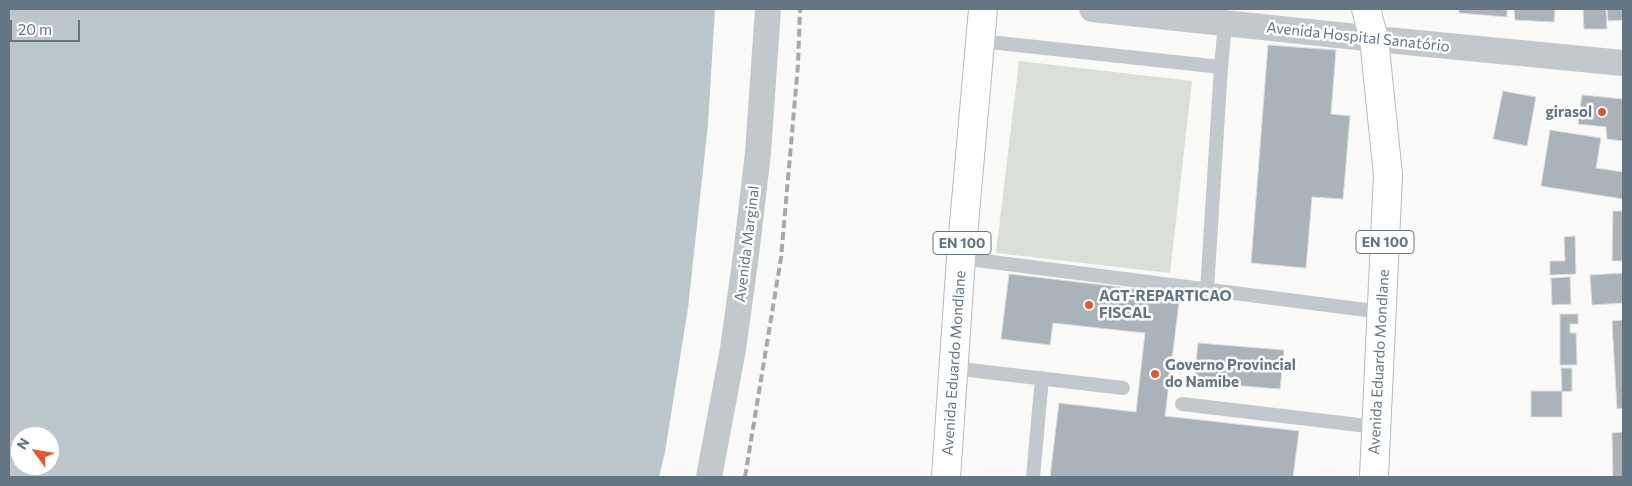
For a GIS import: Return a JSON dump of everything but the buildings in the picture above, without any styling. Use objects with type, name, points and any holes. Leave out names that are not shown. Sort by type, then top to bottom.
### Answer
[{"type":"main road","name":"Avenida Eduardo Mondlane","points":[[946,477],[952,368],[983,9]]},
{"type":"main road","name":"Avenida Eduardo Mondlane","points":[[1366,9],[1374,39],[1388,175],[1374,477]]},
{"type":"street","name":"Avenida Marginal","points":[[709,477],[733,349],[746,255],[758,152],[768,9]]},
{"type":"street","name":"Avenida Hospital Sanatório","points":[[1092,9],[1623,63]]},
{"type":"lane","points":[[1208,290],[1225,23]]},
{"type":"lane","points":[[980,41],[1221,67]]},
{"type":"lane","points":[[961,258],[1382,312]]},
{"type":"lane","points":[[952,368],[1123,388]]},
{"type":"lane","points":[[1033,477],[1042,378]]},
{"type":"lane","points":[[1182,404],[1376,427]]},
{"type":"shaded area","points":[[9,9],[715,9],[708,124],[688,308],[665,452],[659,477],[9,477]]},
{"type":"shaded area","points":[[1019,61],[1192,81],[1170,273],[996,253]]},
{"type":"railway","points":[[745,477],[781,258],[798,65],[800,9]]},
{"type":"place","name":"girasol","points":[[1602,112]]},
{"type":"place","name":"AGT-REPARTICAO FISCAL","points":[[1089,305]]},
{"type":"place","name":"Governo Provincial do Namibe","points":[[1155,374]]}]
